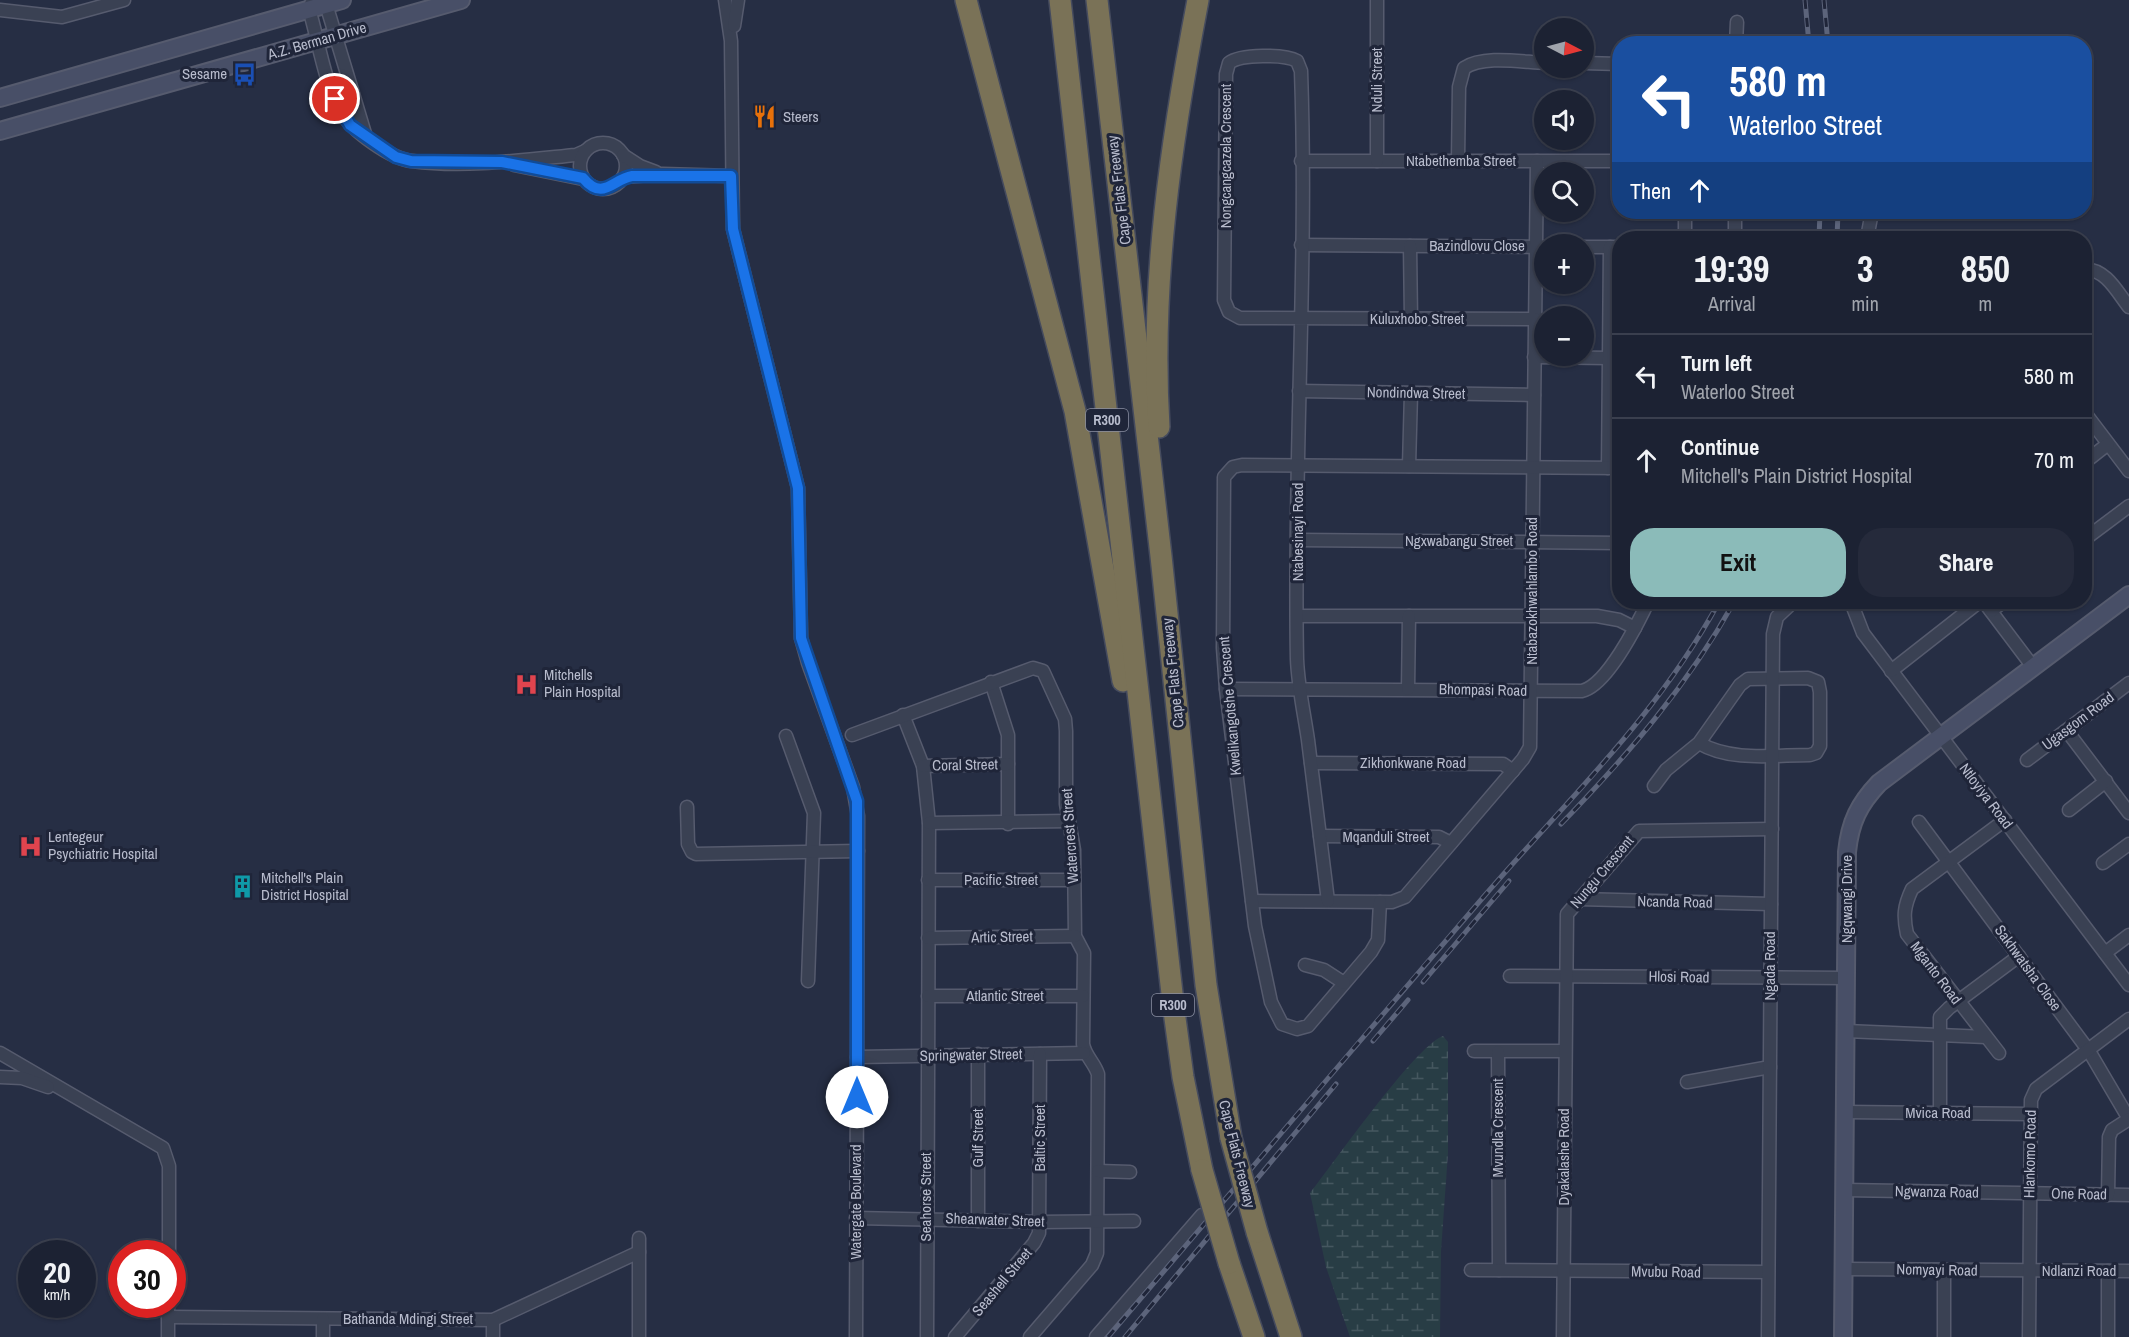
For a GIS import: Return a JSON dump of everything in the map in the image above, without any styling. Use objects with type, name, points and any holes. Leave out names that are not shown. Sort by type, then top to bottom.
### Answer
[{"type":"highway","points":[[966,0],[1075,411],[1090,486],[1139,781],[1154,838]]},
{"type":"highway","name":"Cape Flats Freeway","points":[[1097,0],[1161,556],[1206,985],[1232,1138],[1257,1232],[1291,1337]]},
{"type":"highway","points":[[1161,556],[1165,520],[1158,399],[1157,309],[1169,182],[1196,0]]},
{"type":"highway","name":"R300","points":[[1060,1],[1154,838],[1182,1066],[1202,1170],[1229,1263],[1254,1337]]},
{"type":"street","points":[[33,14],[35,0]]},
{"type":"street","points":[[0,9],[69,16],[124,0]]},
{"type":"street","name":"A.Z. Berman Drive","points":[[0,131],[461,0]]},
{"type":"street","name":"Watergate Boulevard","points":[[725,0],[731,41],[733,229],[798,488],[801,638],[857,801],[856,1337]]},
{"type":"street","name":"Watergate Boulevard","points":[[731,41],[738,0]]},
{"type":"street","name":"Nduli Street","points":[[1377,0],[1377,161]]},
{"type":"street","points":[[322,3],[335,35],[366,137]]},
{"type":"street","points":[[322,3],[318,40],[342,113],[350,125],[396,157],[411,161],[502,162],[576,155],[591,146],[605,143],[612,145],[640,166],[663,174]]},
{"type":"street","points":[[0,99],[322,3]]},
{"type":"street","points":[[1736,36],[1737,22]]},
{"type":"street","name":"Nongcangcazela Crescent","points":[[1300,318],[1240,318],[1234,316],[1226,308],[1226,74],[1230,63],[1235,58],[1289,58],[1297,61],[1301,71],[1301,161]]},
{"type":"street","points":[[1458,160],[1459,87],[1464,68],[1472,63],[1483,62],[1534,63]]},
{"type":"street","points":[[1594,63],[1612,64]]},
{"type":"street","points":[[585,151],[580,165],[583,178],[590,185],[605,189],[612,187],[623,177],[625,169],[623,155]]},
{"type":"street","name":"Ntabethemba Street","points":[[1301,161],[1612,161]]},
{"type":"street","name":"Ntabesinayi Road","points":[[1301,161],[1298,465],[1300,688],[1328,901]]},
{"type":"street","name":"Ntabazokhwahlambo Road","points":[[1537,161],[1540,234]]},
{"type":"street","points":[[502,162],[583,178]]},
{"type":"street","points":[[623,177],[663,174],[731,176]]},
{"type":"street","name":"Bazindlovu Close","points":[[1301,245],[1534,247]]},
{"type":"street","name":"Bazindlovu Close","points":[[1410,246],[1411,319]]},
{"type":"street","points":[[1594,247],[1612,247]]},
{"type":"street","points":[[2092,270],[2105,277],[2129,307]]},
{"type":"street","points":[[1612,302],[1609,358],[1612,424]]},
{"type":"street","name":"Kuluxhobo Street","points":[[1300,318],[1534,319]]},
{"type":"street","points":[[1594,358],[1609,358]]},
{"type":"street","name":"Ntabazokhwahlambo Road","points":[[1328,901],[1396,901],[1408,895],[1513,771],[1530,747],[1534,366]]},
{"type":"street","name":"Nondindwa Street","points":[[1299,392],[1534,395]]},
{"type":"street","points":[[1409,466],[1411,393]]},
{"type":"street","points":[[2092,422],[2129,471]]},
{"type":"street","points":[[2092,457],[2108,444]]},
{"type":"street","name":"Kwelikangotshe Crescent","points":[[1298,465],[1242,465],[1233,467],[1224,477],[1223,648],[1226,689],[1252,901],[1272,1002],[1282,1024],[1297,1029],[1308,1026],[1344,983]]},
{"type":"street","points":[[1298,465],[1612,468]]},
{"type":"street","points":[[2092,534],[2129,506]]},
{"type":"street","name":"Ngxwabangu Street","points":[[1298,540],[1612,543]]},
{"type":"street","name":"Ngqwangi Drive","points":[[1843,1337],[1847,852],[1852,820],[1862,801],[1879,783],[2129,595]]},
{"type":"street","name":"Bhompasi Road","points":[[1226,689],[1590,689],[1602,677],[1635,628],[1644,609]]},
{"type":"street","name":"Ngada Road","points":[[1768,1337],[1772,678],[1774,625],[1783,609]]},
{"type":"street","name":"Ntloyiya Road","points":[[1854,609],[1863,633],[2129,986]]},
{"type":"street","points":[[1891,671],[1979,609]]},
{"type":"street","points":[[1988,609],[2033,666]]},
{"type":"street","points":[[1298,616],[1603,617],[1619,620],[1635,628]]},
{"type":"street","points":[[1408,689],[1409,616]]},
{"type":"street","name":"Watercrest Street","points":[[852,735],[1034,668],[1043,671],[1048,678],[1065,719],[1068,821],[1073,836],[1075,936],[1084,953],[1084,1053],[1095,1065],[1098,1074],[1095,1259],[1030,1337]]},
{"type":"street","points":[[1654,786],[1666,770],[1699,743],[1743,682],[1752,677],[1808,678],[1818,682],[1820,746],[1816,753],[1773,755],[1720,753],[1699,743]]},
{"type":"street","points":[[991,682],[1008,735],[1008,824]]},
{"type":"street","name":"Ugasgom Road","points":[[2027,760],[2129,683]]},
{"type":"street","points":[[903,715],[922,766],[929,823],[927,1056]]},
{"type":"street","points":[[2067,730],[2129,813]]},
{"type":"street","points":[[786,736],[812,803],[808,981]]},
{"type":"street","name":"Zikhonkwane Road","points":[[1311,763],[1503,764],[1513,771]]},
{"type":"street","name":"Coral Street","points":[[922,766],[1008,764]]},
{"type":"street","points":[[2069,810],[2106,781]]},
{"type":"street","points":[[687,807],[688,844],[692,852],[858,851]]},
{"type":"street","name":"Mganto Road","points":[[1999,1053],[1907,934],[1904,904],[1912,889],[2005,820]]},
{"type":"street","points":[[929,823],[1008,824],[1068,821]]},
{"type":"street","name":"Sakhwatsha Close","points":[[1919,822],[2089,1051],[2129,1119]]},
{"type":"street","name":"Nungu Crescent","points":[[1565,976],[1566,919],[1570,910],[1639,831],[1772,829]]},
{"type":"street","name":"Mqanduli Street","points":[[1320,836],[1439,837],[1451,843]]},
{"type":"street","points":[[2103,863],[2129,844]]},
{"type":"street","name":"Pacific Street","points":[[928,880],[1074,880]]},
{"type":"street","name":"Ncanda Road","points":[[1579,899],[1771,904]]},
{"type":"street","points":[[1252,901],[1328,901]]},
{"type":"street","points":[[1305,965],[1324,970],[1344,983],[1378,940],[1380,902]]},
{"type":"street","points":[[2105,953],[2129,935]]},
{"type":"street","name":"Artic Street","points":[[928,938],[1075,936]]},
{"type":"street","points":[[1940,1113],[1940,1017],[1957,1001],[2019,956]]},
{"type":"street","name":"Hlosi Road","points":[[1510,976],[1847,978]]},
{"type":"street","name":"Dyakalashe Road","points":[[1563,1337],[1565,976]]},
{"type":"street","name":"Atlantic Street","points":[[928,996],[1083,996]]},
{"type":"street","name":"Hlankomo Road","points":[[2029,1337],[2030,1114],[2036,1089],[2129,1019]]},
{"type":"street","points":[[1846,1031],[1986,1037]]},
{"type":"street","points":[[1474,1051],[1565,1051]]},
{"type":"street","name":"Mvundla Crescent","points":[[1498,1052],[1499,1270]]},
{"type":"street","points":[[0,1053],[159,1145],[166,1152],[170,1166],[169,1240]]},
{"type":"street","name":"Springwater Street","points":[[857,1057],[1084,1053]]},
{"type":"street","name":"Gulf Street","points":[[978,1054],[978,1221]]},
{"type":"street","name":"Baltic Street","points":[[1040,1054],[1041,1222]]},
{"type":"street","name":"Seahorse Street","points":[[927,1056],[927,1337]]},
{"type":"street","points":[[1687,1082],[1770,1067]]},
{"type":"street","points":[[0,1077],[32,1080],[61,1090]]},
{"type":"street","name":"Mvica Road","points":[[1845,1112],[2030,1114]]},
{"type":"street","points":[[2108,1195],[2109,1137],[2112,1130],[2129,1119]]},
{"type":"street","points":[[1098,1171],[1130,1172]]},
{"type":"street","name":"Ngwanza Road","points":[[1845,1190],[2030,1193]]},
{"type":"street","name":"One Road","points":[[2030,1193],[2129,1195]]},
{"type":"street","points":[[1096,1337],[1202,1215]]},
{"type":"street","name":"Shearwater Street","points":[[856,1218],[1097,1221]]},
{"type":"street","points":[[1097,1221],[1134,1221]]},
{"type":"street","name":"Seashell Street","points":[[955,1337],[1034,1243],[1041,1222]]},
{"type":"street","points":[[639,1238],[639,1337]]},
{"type":"street","name":"Bathanda Mdingi Street","points":[[186,1312],[323,1319],[493,1320],[639,1252]]},
{"type":"street","name":"Nomyayi Road","points":[[1844,1269],[2029,1272]]},
{"type":"street","points":[[1471,1270],[1564,1271]]},
{"type":"street","points":[[1944,1270],[1944,1337]]},
{"type":"street","name":"Mvubu Road","points":[[1564,1271],[1768,1272]]},
{"type":"street","points":[[2108,1271],[2108,1337]]},
{"type":"street","name":"Ndlanzi Road","points":[[2029,1272],[2129,1271]]},
{"type":"street","name":"Bathanda Mdingi Street","points":[[168,1318],[168,1337]]},
{"type":"street","name":"Bathanda Mdingi Street","points":[[323,1319],[323,1337]]},
{"type":"street","name":"Bathanda Mdingi Street","points":[[493,1320],[493,1337]]},
{"type":"green space","points":[[1443,1036],[1448,1042],[1448,1153],[1441,1251],[1440,1337],[1350,1337],[1326,1267],[1310,1193],[1395,1082],[1430,1044]]},
{"type":"railway","points":[[1805,0],[1808,36]]},
{"type":"railway","points":[[1824,0],[1827,36]]},
{"type":"railway","points":[[1819,231],[1820,219]]},
{"type":"railway","points":[[1837,231],[1838,219]]},
{"type":"railway","points":[[1108,1337],[1486,894],[1611,754],[1668,682],[1715,609]]},
{"type":"railway","points":[[1561,824],[1655,719],[1697,662],[1730,609]]},
{"type":"railway","points":[[1423,982],[1509,881]]},
{"type":"railway","points":[[1373,1041],[1408,1000]]},
{"type":"railway","points":[[1125,1337],[1336,1084]]},
{"type":"place","name":"Sesame","points":[[245,74]]},
{"type":"place","name":"Steers","points":[[765,117]]},
{"type":"place","name":"Mitchells Plain Hospital","points":[[526,684]]},
{"type":"place","name":"Lentegeur Psychiatric Hospital","points":[[30,846]]},
{"type":"place","name":"Mitchell's Plain District Hospital","points":[[243,887]]},
{"type":"route","points":[[335,99],[350,125],[379,147],[396,157],[411,161],[502,162],[583,178],[590,185],[605,189],[612,187],[623,177],[632,176],[663,174],[731,176],[733,229],[798,488],[801,638],[857,801],[857,1097]]}]
